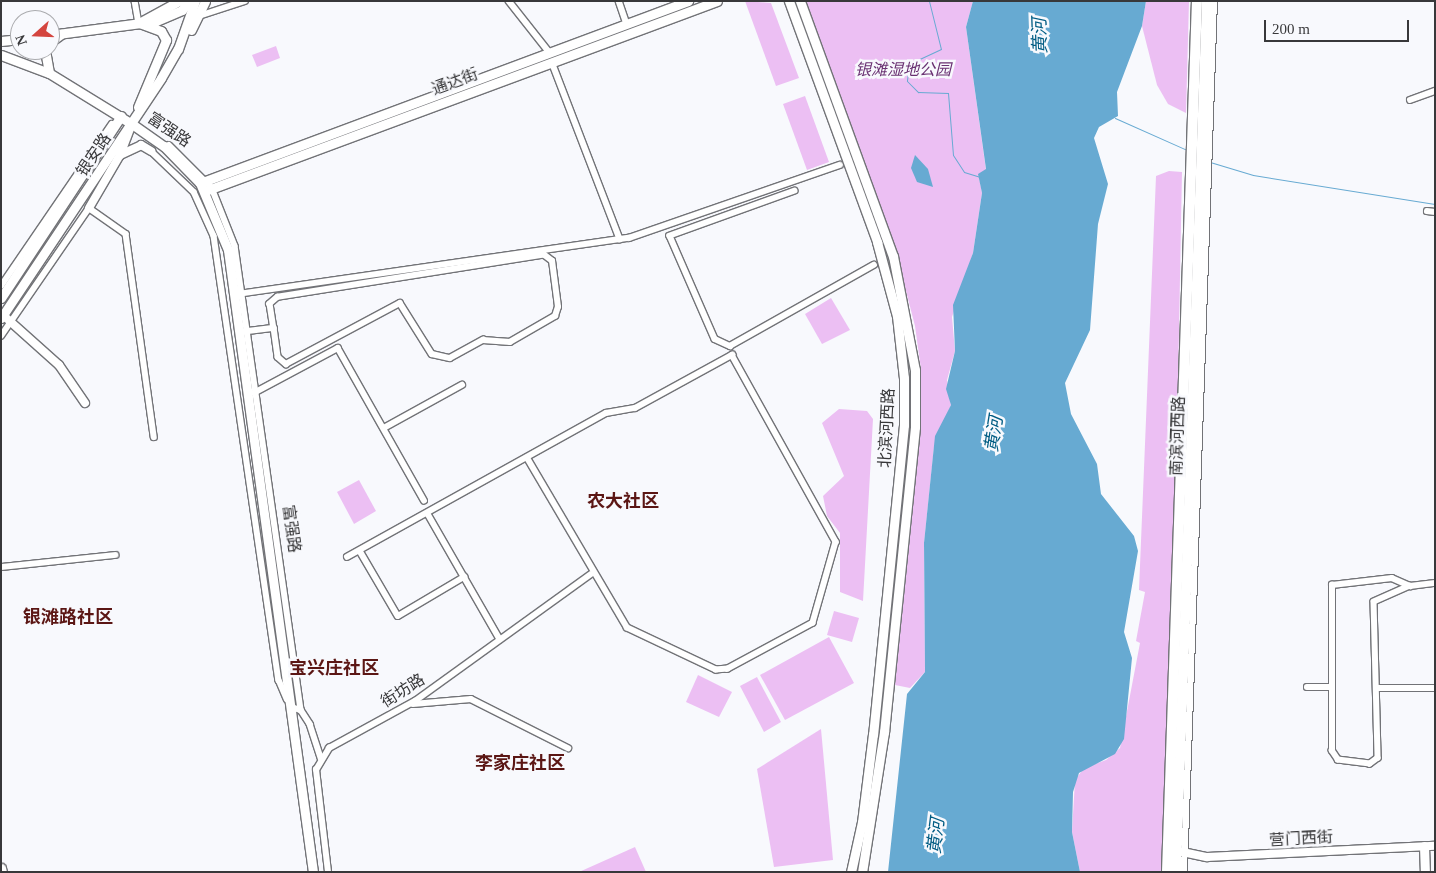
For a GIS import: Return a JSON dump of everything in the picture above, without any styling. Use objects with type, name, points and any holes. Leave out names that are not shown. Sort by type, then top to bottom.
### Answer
[{"type":"highway","name":"南滨河西路","points":[[1197,1],[1203,114]]},
{"type":"highway","name":"南滨河西路","points":[[1176,872],[1185,758],[1207,1]]},
{"type":"highway","name":"南滨河西路","points":[[1167,872],[1177,850],[1171,758],[1201,178]]},
{"type":"main road","points":[[61,34],[139,23],[189,1]]},
{"type":"main road","name":"银安路","points":[[2,317],[132,124],[178,49],[196,1]]},
{"type":"main road","points":[[178,49],[206,1]]},
{"type":"main road","name":"通达街","points":[[551,57],[627,24],[688,1]]},
{"type":"main road","name":"通达街","points":[[203,187],[551,57],[717,1]]},
{"type":"main road","name":"北滨河西路","points":[[789,1],[877,242],[898,322],[904,425],[862,822],[851,872]]},
{"type":"main road","name":"北滨河西路","points":[[800,1],[893,256],[914,361],[915,427],[872,824],[862,872]]},
{"type":"main road","points":[[132,124],[151,70],[166,47],[160,31],[139,23]]},
{"type":"main road","points":[[1,55],[49,73]]},
{"type":"main road","points":[[47,60],[49,73]]},
{"type":"main road","name":"富强路","points":[[49,73],[121,116],[171,152],[203,187],[226,240],[238,294],[253,394],[296,710],[313,872]]},
{"type":"main road","name":"银安路","points":[[1,298],[121,116]]},
{"type":"main road","points":[[878,678],[889,679]]},
{"type":"main road","points":[[1424,846],[1425,872]]},
{"type":"street","points":[[135,1],[139,23]]},
{"type":"street","points":[[198,16],[245,1]]},
{"type":"street","points":[[509,1],[551,57],[620,239]]},
{"type":"street","points":[[619,1],[627,24]]},
{"type":"street","name":"南滨河西路","points":[[1203,114],[1214,1]]},
{"type":"street","points":[[1410,100],[1435,91]]},
{"type":"street","points":[[1,286],[102,133],[121,116]]},
{"type":"street","points":[[1,336],[89,208],[120,155],[132,124]]},
{"type":"street","points":[[120,155],[141,145],[203,187]]},
{"type":"street","points":[[238,294],[620,239],[840,165]]},
{"type":"street","name":"富强路","points":[[203,187],[219,260],[279,680],[296,710]]},
{"type":"street","points":[[795,191],[670,236],[715,339],[730,346],[874,265]]},
{"type":"street","points":[[89,208],[126,234],[154,437]]},
{"type":"street","points":[[1427,211],[1435,212]]},
{"type":"street","points":[[544,255],[552,260],[558,307],[555,316],[510,342],[484,340],[450,358],[432,354],[400,303],[286,364],[278,357],[274,328],[270,304],[278,297],[544,255]]},
{"type":"street","points":[[2,317],[11,321],[59,365],[85,402]]},
{"type":"street","points":[[244,332],[274,328]]},
{"type":"street","points":[[253,394],[338,348],[424,500]]},
{"type":"street","points":[[347,557],[428,514],[526,458],[606,413],[635,408],[732,354],[836,542],[814,623],[728,669],[716,670],[627,628],[591,574],[526,458]]},
{"type":"street","points":[[384,428],[462,385]]},
{"type":"street","points":[[428,514],[500,639]]},
{"type":"street","points":[[360,551],[398,616],[464,577]]},
{"type":"street","points":[[1,568],[115,555]]},
{"type":"street","name":"街坊路","points":[[321,758],[329,748],[410,704],[591,574]]},
{"type":"street","points":[[1410,586],[1392,578],[1332,585],[1334,756],[1370,764],[1378,758],[1374,602],[1410,586],[1435,583]]},
{"type":"street","points":[[1307,687],[1332,687]]},
{"type":"street","points":[[1376,688],[1435,688]]},
{"type":"street","points":[[410,704],[471,699],[568,748]]},
{"type":"street","points":[[296,710],[310,724],[321,758],[316,770],[328,872]]},
{"type":"street","points":[[1171,758],[1185,758]]},
{"type":"street","name":"营门西街","points":[[1177,850],[1206,857],[1435,846]]},
{"type":"street","name":"南滨河西路","points":[[1177,850],[1184,872]]},
{"type":"green space","points":[[745,1],[771,3],[799,78],[776,86]]},
{"type":"green space","name":"银滩湿地公园","points":[[805,1],[973,1],[966,27],[986,170],[979,177],[982,193],[973,253],[952,317],[955,351],[947,380],[951,405],[934,447],[924,543],[925,672],[910,688],[895,685],[915,484],[921,369],[915,326],[898,260]]},
{"type":"green space","points":[[1146,1],[1189,1],[1186,113],[1168,104],[1157,85],[1142,26]]},
{"type":"green space","points":[[276,46],[280,58],[257,67],[252,55]]},
{"type":"green space","points":[[805,96],[829,162],[807,170],[783,104]]},
{"type":"green space","points":[[1169,171],[1182,172],[1175,542],[1161,872],[1080,872],[1072,832],[1075,780],[1084,768],[1106,760],[1120,748],[1140,643],[1136,641],[1145,592],[1139,590],[1156,176]]},
{"type":"green space","points":[[831,298],[850,330],[822,344],[805,314]]},
{"type":"green space","points":[[839,409],[867,411],[873,419],[863,601],[840,592],[840,533],[827,516],[823,496],[844,476],[822,423]]},
{"type":"green space","points":[[359,480],[376,511],[354,524],[337,492]]},
{"type":"green space","points":[[834,611],[859,618],[852,642],[827,635]]},
{"type":"green space","points":[[829,637],[854,683],[785,720],[760,675]]},
{"type":"green space","points":[[698,675],[732,692],[719,717],[686,702]]},
{"type":"green space","points":[[757,677],[781,722],[764,732],[740,686]]},
{"type":"green space","points":[[821,729],[833,860],[774,867],[757,769]]},
{"type":"green space","points":[[635,847],[646,872],[579,872]]},
{"type":"water","name":"黄河","points":[[973,1],[1146,1],[1142,26],[1117,92],[1118,116],[1099,127],[1094,138],[1108,184],[1098,224],[1090,330],[1065,383],[1071,414],[1097,464],[1101,494],[1134,536],[1138,551],[1124,632],[1132,658],[1124,739],[1115,754],[1079,773],[1073,792],[1072,832],[1080,872],[888,872],[907,694],[925,672],[924,543],[935,436],[951,405],[946,389],[955,351],[953,305],[973,253],[982,193],[978,174],[986,169],[966,27]]},
{"type":"water","points":[[915,155],[928,169],[933,187],[917,182],[911,168]]},
{"type":"waterway","points":[[929,1],[941,49],[909,64],[907,81],[918,92],[948,93],[953,155],[964,172],[980,177]]},
{"type":"waterway","points":[[1115,118],[1187,150]]},
{"type":"waterway","points":[[1210,162],[1253,175],[1435,204]]},
{"type":"district","name":"农大社区","points":[[623,501]]},
{"type":"district","name":"银滩路社区","points":[[68,617]]},
{"type":"district","name":"宝兴庄社区","points":[[334,668]]},
{"type":"district","name":"李家庄社区","points":[[520,763]]}]
